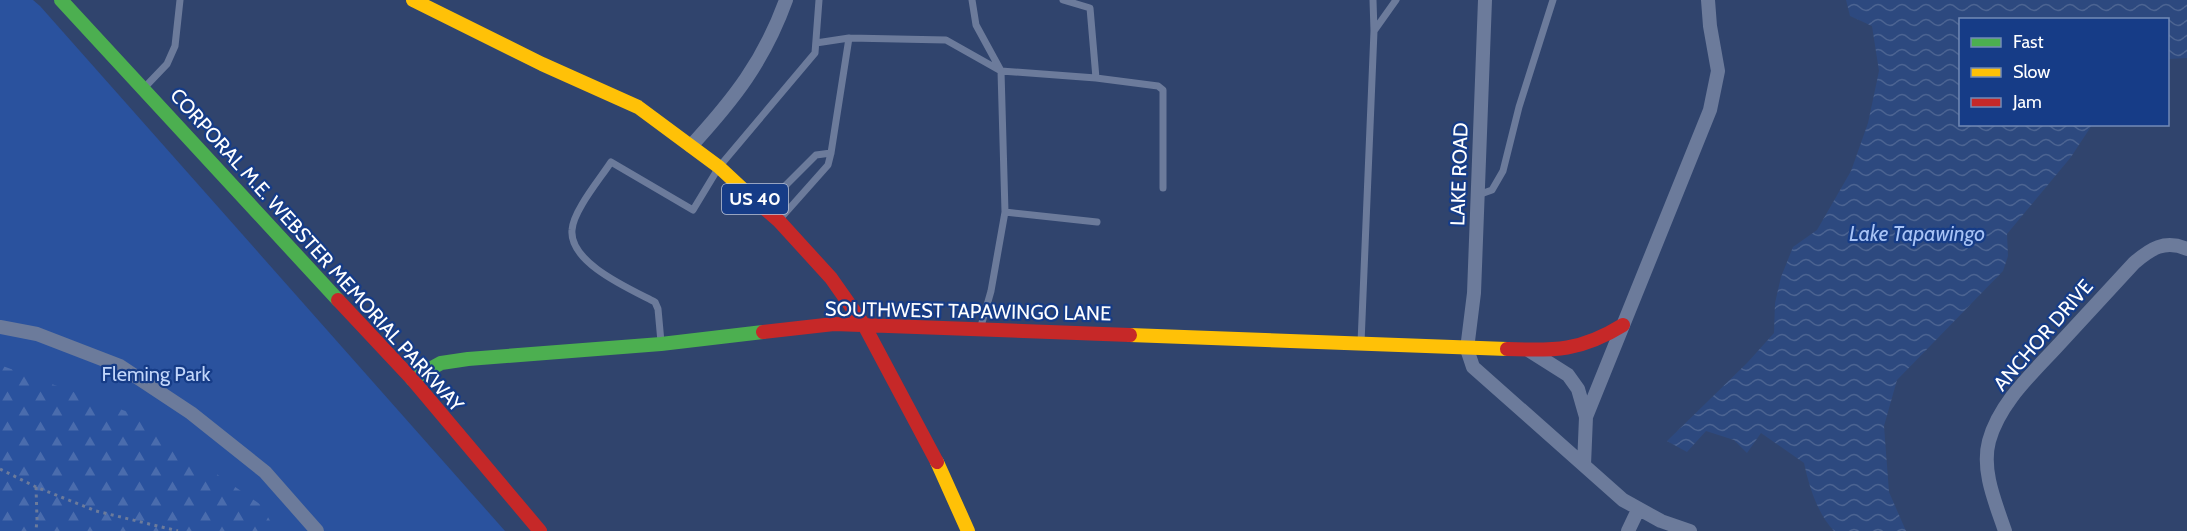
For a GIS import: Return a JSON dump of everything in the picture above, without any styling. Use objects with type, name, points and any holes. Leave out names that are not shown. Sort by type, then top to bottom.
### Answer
[{"type":"main road","name":"CORPORAL M.E. WEBSTER MEMORIAL PARKWAY","points":[[61,0],[412,379],[540,531]]},
{"type":"main road","name":"US 40","points":[[413,0],[542,64],[638,107],[719,167],[779,221],[831,278],[864,325],[930,447],[968,531]]},
{"type":"main road","name":"SOUTHWEST TAPAWINGO LANE","points":[[412,379],[441,363],[661,344],[834,324],[1530,351]]},
{"type":"main road","points":[[1530,351],[1575,348],[1608,335],[1623,325]]},
{"type":"street","points":[[692,146],[728,105],[764,53],[786,0]]},
{"type":"street","name":"LAKE ROAD","points":[[1467,349],[1474,293],[1485,0]]},
{"type":"street","points":[[1586,417],[1710,110],[1718,71],[1708,0]]},
{"type":"street","name":"ANCHOR DRIVE","points":[[2005,531],[1990,484],[1988,465],[1989,443],[2000,415],[2021,386],[2134,263],[2151,249],[2164,245],[2187,249]]},
{"type":"street","points":[[0,327],[36,334],[120,366],[191,413],[265,472],[317,531]]},
{"type":"street","points":[[1467,349],[1473,367],[1623,500],[1638,510],[1690,531]]},
{"type":"street","points":[[1530,351],[1568,375],[1578,389],[1586,417],[1584,465]]},
{"type":"street","points":[[1628,531],[1638,510]]},
{"type":"lane","points":[[144,89],[167,64],[175,46],[180,0]]},
{"type":"lane","points":[[661,344],[656,302],[622,285],[581,257],[573,244],[572,229],[576,215],[611,162],[693,210],[719,167],[815,53],[819,0]]},
{"type":"lane","points":[[972,0],[976,25],[1001,71],[1005,212],[991,291],[981,329]]},
{"type":"lane","points":[[1063,0],[1090,8],[1096,78]]},
{"type":"lane","points":[[1361,343],[1374,31],[1373,0]]},
{"type":"lane","points":[[1374,31],[1396,0]]},
{"type":"lane","points":[[1478,195],[1492,190],[1503,171],[1519,107],[1553,0]]},
{"type":"lane","points":[[816,43],[849,38],[946,40],[1001,71],[1096,78],[1158,86],[1163,90],[1163,188]]},
{"type":"lane","points":[[779,221],[828,165],[849,38]]},
{"type":"lane","points":[[764,207],[816,155],[831,153]]},
{"type":"lane","points":[[1005,212],[1097,222]]},
{"type":"path","points":[[0,469],[96,512],[178,531]]},
{"type":"path","points":[[36,487],[36,531]]},
{"type":"green space","name":"Fleming Park","points":[[0,0],[33,0],[40,6],[505,531],[0,531]]},
{"type":"green space","points":[[0,365],[128,412],[261,505],[276,531],[0,531]]},
{"type":"water","name":"Lake Tapawingo","points":[[1846,0],[2187,0],[2187,58],[2169,59],[2169,18],[1959,18],[1959,126],[2091,126],[2071,157],[2007,234],[2008,256],[2003,271],[1897,380],[1884,426],[1889,492],[1906,531],[1834,531],[1818,508],[1804,463],[1761,433],[1747,453],[1734,440],[1706,431],[1687,452],[1667,441],[1747,363],[1774,333],[1775,303],[1781,277],[1793,247],[1817,230],[1851,171],[1868,123],[1879,71],[1872,26],[1850,16]]},
{"type":"traffic: fast","points":[[61,0],[338,300]]},
{"type":"traffic: fast","points":[[412,379],[441,363],[468,359],[661,344],[763,332]]},
{"type":"traffic: slow","points":[[413,0],[542,64],[638,107],[719,167],[748,194]]},
{"type":"traffic: slow","points":[[1130,335],[1507,349]]},
{"type":"traffic: slow","points":[[937,462],[968,531]]},
{"type":"traffic: jam","points":[[748,194],[779,221],[831,278],[864,325],[937,462]]},
{"type":"traffic: jam","points":[[338,300],[412,379],[540,531]]},
{"type":"traffic: jam","points":[[763,332],[834,324],[1130,335]]},
{"type":"traffic: jam","points":[[1507,349],[1567,348],[1594,340],[1623,325]]}]
